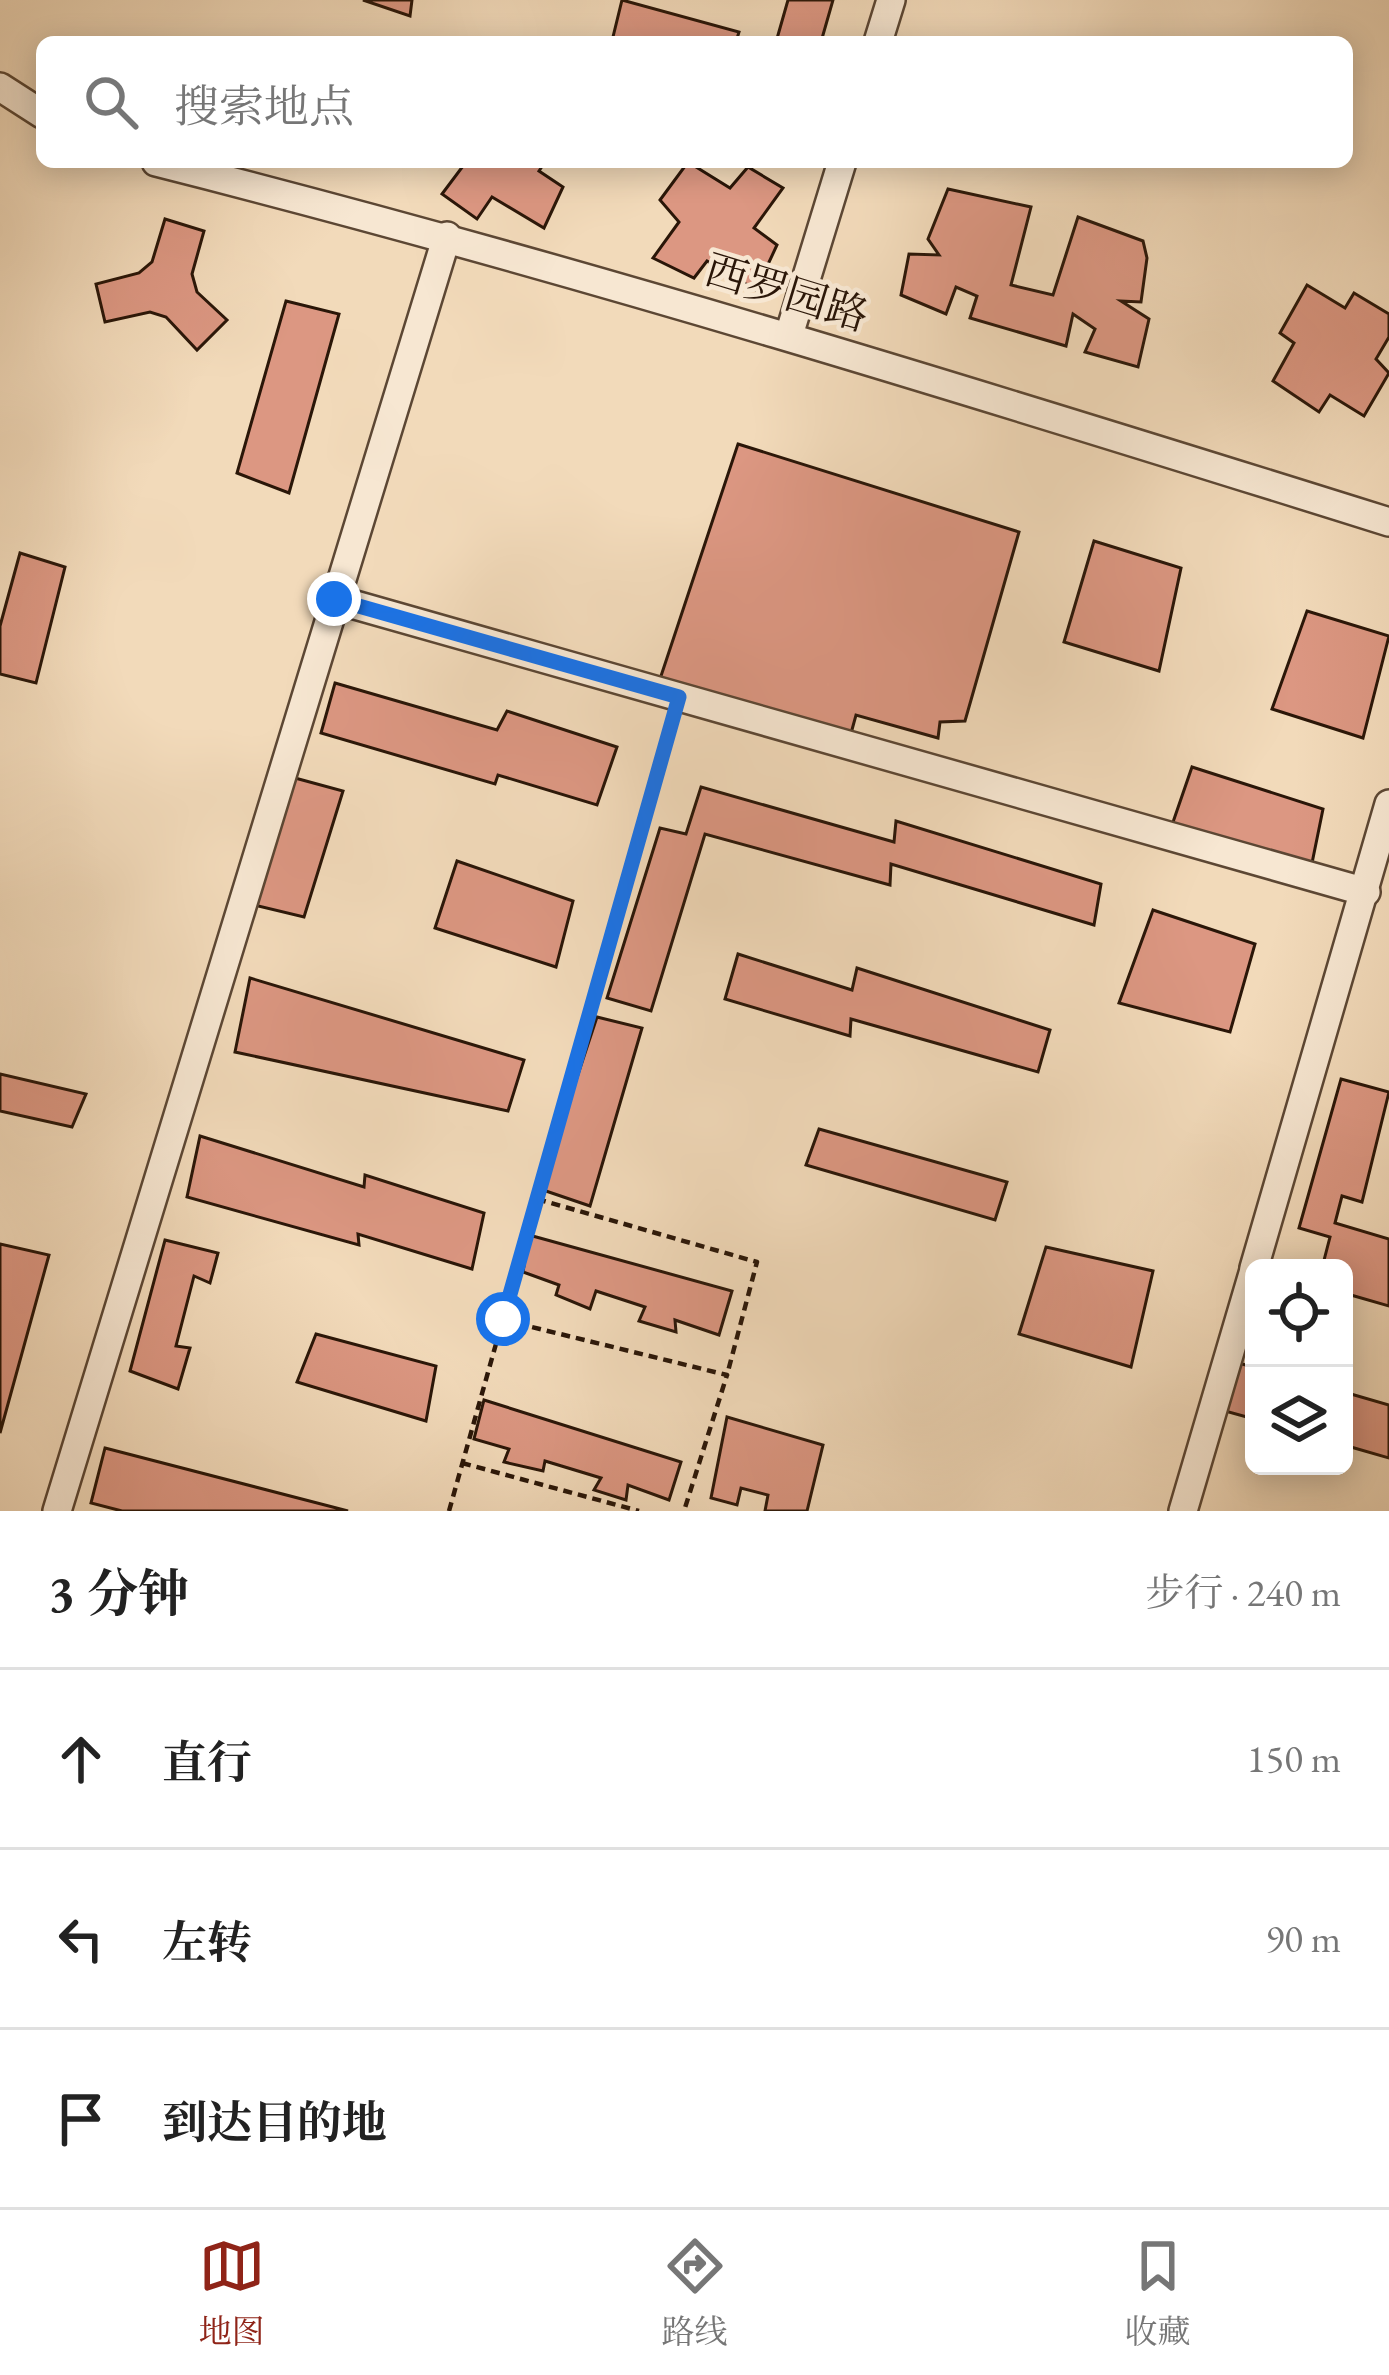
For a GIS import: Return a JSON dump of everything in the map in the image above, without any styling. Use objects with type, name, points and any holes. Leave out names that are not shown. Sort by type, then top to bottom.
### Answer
[{"type":"street","points":[[880,36],[891,0]]},
{"type":"street","points":[[0,87],[36,110]]},
{"type":"street","name":"西罗园路","points":[[180,168],[448,236],[789,335],[1389,522]]},
{"type":"street","points":[[789,335],[840,168]]},
{"type":"street","points":[[57,1511],[448,236]]},
{"type":"street","points":[[334,599],[1366,892]]},
{"type":"street","points":[[1257,1259],[1389,803]]},
{"type":"street","points":[[1183,1511],[1245,1300]]},
{"type":"path","points":[[449,1511],[679,697]]},
{"type":"path","points":[[537,1199],[757,1262],[684,1511]]},
{"type":"path","points":[[503,1319],[727,1376]]},
{"type":"path","points":[[462,1463],[638,1511]]},
{"type":"building","points":[[363,0],[412,0],[410,16]]},
{"type":"building","points":[[622,0],[739,32],[738,36],[613,36]]},
{"type":"building","points":[[788,0],[833,0],[823,36],[778,36]]},
{"type":"building","points":[[462,168],[541,168],[563,187],[544,228],[492,197],[477,219],[442,194]]},
{"type":"building","points":[[684,168],[698,168],[730,188],[750,168],[783,188],[754,228],[777,245],[756,290],[707,261],[694,278],[653,258],[679,222],[660,200]]},
{"type":"building","points":[[948,189],[1031,207],[1011,285],[1053,295],[1078,217],[1143,241],[1147,258],[1141,302],[1121,301],[1149,319],[1138,367],[1085,352],[1095,329],[1073,314],[1066,346],[970,318],[977,296],[956,287],[946,314],[901,295],[909,254],[939,255],[928,239]]},
{"type":"building","points":[[165,219],[204,231],[192,274],[197,292],[227,320],[197,350],[166,317],[150,312],[105,322],[96,284],[139,273],[152,262]]},
{"type":"building","points":[[1307,285],[1345,308],[1354,293],[1389,314],[1389,337],[1376,359],[1389,373],[1364,416],[1330,395],[1319,412],[1273,381],[1294,343],[1280,333]]},
{"type":"building","points":[[286,301],[339,314],[289,493],[237,473]]},
{"type":"building","points":[[738,444],[1019,532],[965,721],[940,722],[938,738],[856,715],[850,737],[660,679]]},
{"type":"building","points":[[1094,541],[1181,568],[1159,671],[1064,642]]},
{"type":"building","points":[[20,553],[65,567],[36,683],[0,674],[0,626]]},
{"type":"building","points":[[1307,611],[1389,636],[1363,738],[1272,709]]},
{"type":"building","points":[[335,683],[497,730],[507,711],[617,747],[597,805],[498,775],[495,784],[321,733]]},
{"type":"building","points":[[1192,767],[1323,809],[1311,868],[1172,825]]},
{"type":"building","points":[[295,778],[343,791],[304,917],[254,905]]},
{"type":"building","points":[[701,787],[894,842],[896,821],[1101,884],[1094,925],[891,864],[890,885],[705,834],[651,1011],[607,998],[660,828],[686,834]]},
{"type":"building","points":[[457,861],[573,901],[556,967],[435,928]]},
{"type":"building","points":[[1153,910],[1255,944],[1230,1032],[1119,1003]]},
{"type":"building","points":[[738,954],[852,990],[857,968],[1050,1030],[1038,1072],[851,1019],[850,1036],[725,999]]},
{"type":"building","points":[[250,978],[524,1060],[508,1111],[235,1052]]},
{"type":"building","points":[[597,1017],[642,1028],[590,1206],[540,1189]]},
{"type":"building","points":[[0,1074],[86,1094],[72,1127],[0,1111]]},
{"type":"building","points":[[1341,1079],[1389,1092],[1362,1202],[1342,1196],[1335,1223],[1389,1239],[1389,1306],[1353,1296],[1353,1259],[1324,1259],[1330,1237],[1299,1228]]},
{"type":"building","points":[[819,1129],[1007,1182],[995,1220],[806,1165]]},
{"type":"building","points":[[200,1136],[364,1187],[365,1175],[484,1213],[472,1269],[358,1234],[359,1245],[187,1197]]},
{"type":"building","points":[[529,1235],[732,1291],[719,1335],[675,1320],[676,1332],[639,1321],[645,1307],[596,1291],[590,1309],[556,1295],[559,1285],[523,1272]]},
{"type":"building","points":[[165,1240],[218,1253],[210,1283],[194,1276],[176,1346],[190,1348],[178,1389],[130,1371]]},
{"type":"building","points":[[0,1244],[49,1255],[0,1433]]},
{"type":"building","points":[[1046,1247],[1153,1271],[1131,1367],[1019,1334]]},
{"type":"building","points":[[316,1334],[436,1366],[426,1421],[297,1382]]},
{"type":"building","points":[[1238,1363],[1245,1365],[1245,1417],[1225,1411]]},
{"type":"building","points":[[1353,1395],[1389,1405],[1389,1458],[1353,1448]]},
{"type":"building","points":[[484,1400],[681,1462],[669,1500],[628,1485],[626,1500],[594,1490],[601,1478],[545,1461],[543,1471],[504,1462],[509,1449],[474,1439]]},
{"type":"building","points":[[727,1417],[823,1445],[807,1511],[765,1511],[768,1495],[741,1488],[737,1505],[711,1498]]},
{"type":"building","points":[[105,1448],[348,1511],[122,1511],[91,1503]]},
{"type":"route","points":[[334,599],[679,697],[503,1319]]}]
